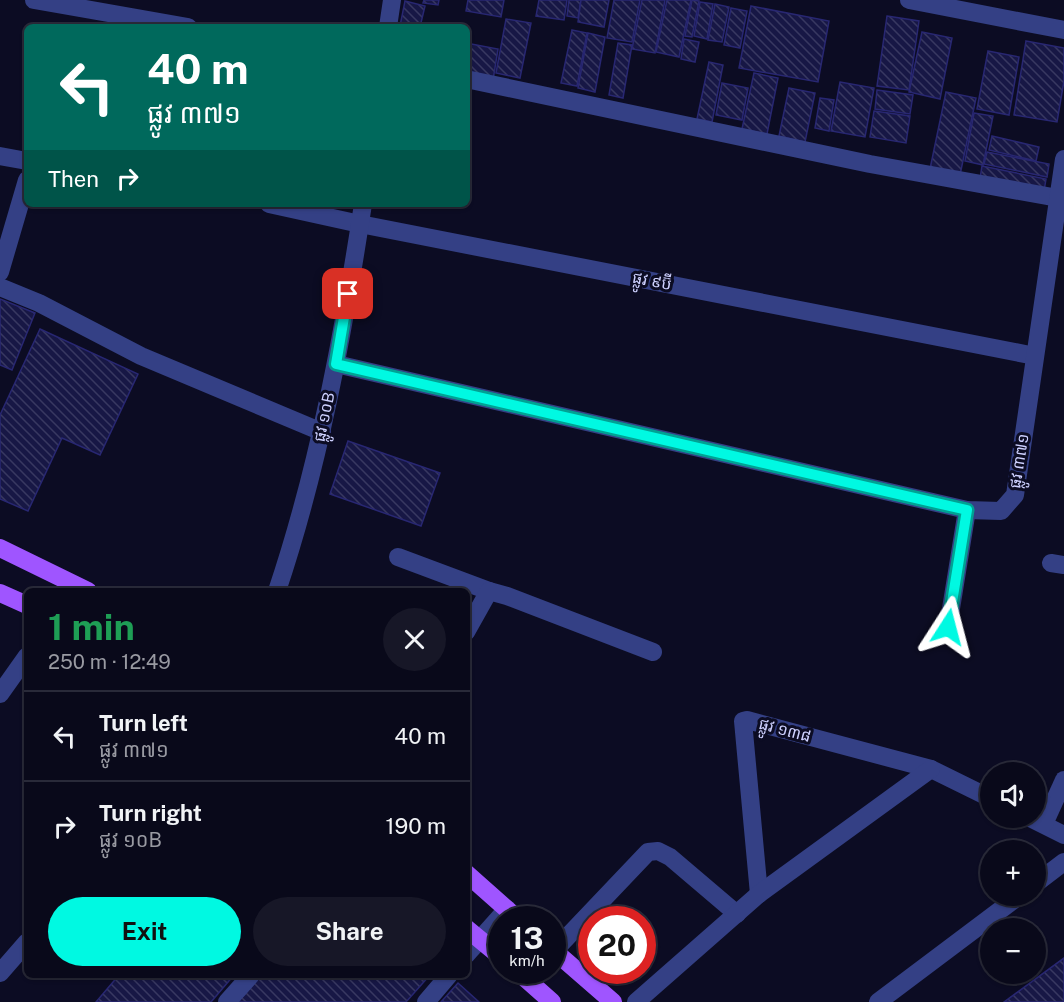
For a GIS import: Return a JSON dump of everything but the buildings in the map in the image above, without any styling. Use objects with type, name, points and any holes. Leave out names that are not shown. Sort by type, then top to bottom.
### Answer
[{"type":"main road","points":[[0,548],[82,588]]},
{"type":"main road","points":[[0,593],[24,604]]},
{"type":"main road","points":[[470,876],[504,906]]},
{"type":"main road","points":[[473,934],[488,946]]},
{"type":"main road","points":[[566,962],[613,1002]]},
{"type":"main road","points":[[536,984],[552,1002]]},
{"type":"street","points":[[34,0],[171,24]]},
{"type":"street","points":[[388,24],[392,0]]},
{"type":"street","points":[[909,0],[1064,30]]},
{"type":"street","points":[[470,80],[870,164],[1058,198]]},
{"type":"street","points":[[0,156],[24,160]]},
{"type":"street","name":"ផ្លូវ ៣៧១","points":[[336,364],[967,510],[1001,511],[1015,495],[1064,159]]},
{"type":"street","points":[[0,272],[24,190]]},
{"type":"street","name":"ផ្លូវ ៩ប៊ី","points":[[283,207],[1035,356]]},
{"type":"street","name":"ផ្លូវ ១០B","points":[[278,588],[295,539],[322,432],[363,207]]},
{"type":"street","points":[[0,288],[39,303],[141,356],[322,432]]},
{"type":"street","points":[[948,627],[967,510]]},
{"type":"street","points":[[398,556],[653,652]]},
{"type":"street","points":[[470,625],[489,591]]},
{"type":"street","points":[[0,694],[24,660]]},
{"type":"street","name":"ផ្លូវ ១៣៨","points":[[759,894],[743,721],[747,720],[931,769],[980,793]]},
{"type":"street","points":[[636,1002],[759,894],[931,769]]},
{"type":"street","points":[[1046,807],[1064,780]]},
{"type":"street","points":[[1046,826],[1064,835]]},
{"type":"street","points":[[566,937],[648,852],[658,851],[670,857],[737,914]]},
{"type":"street","points":[[1046,876],[1064,862]]},
{"type":"street","points":[[878,1002],[1006,906]]},
{"type":"street","points":[[473,934],[488,926]]},
{"type":"street","points":[[0,973],[24,945]]},
{"type":"street","points":[[227,1002],[248,978]]},
{"type":"street","points":[[426,1002],[446,978]]},
{"type":"route","points":[[348,294],[336,364],[967,510],[948,627]]}]
